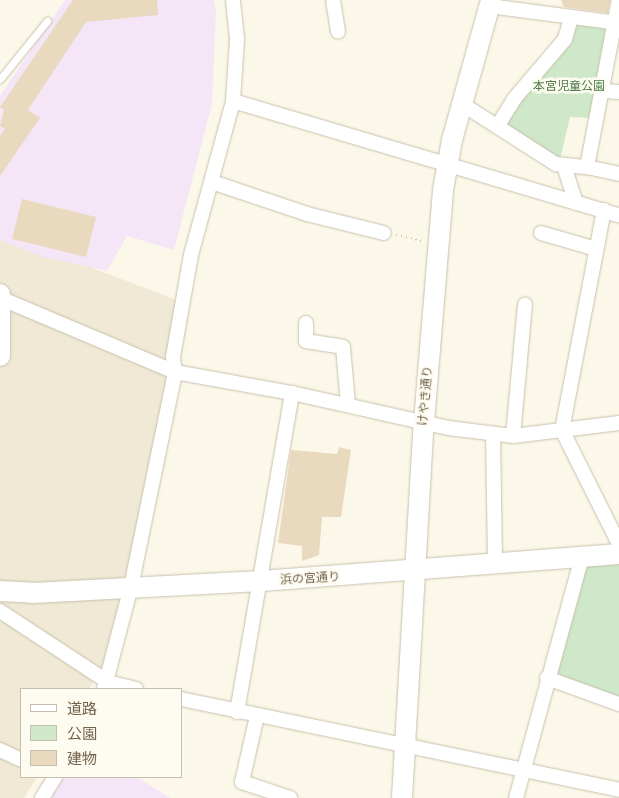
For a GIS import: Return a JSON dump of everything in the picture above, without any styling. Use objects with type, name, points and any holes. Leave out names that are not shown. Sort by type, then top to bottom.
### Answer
[{"type":"street","points":[[106,685],[132,588],[175,372],[173,357],[191,255],[233,101],[237,39],[233,0]]},
{"type":"street","points":[[334,0],[338,32]]},
{"type":"street","points":[[587,167],[604,91],[617,23],[619,0]]},
{"type":"street","points":[[490,3],[571,18],[617,23]]},
{"type":"street","name":"けやき通り","points":[[402,798],[424,422],[438,243],[447,166],[490,3]]},
{"type":"street","points":[[498,125],[514,99],[564,39],[571,18]]},
{"type":"street","points":[[604,91],[619,92]]},
{"type":"street","points":[[233,101],[447,166],[619,215]]},
{"type":"street","points":[[462,104],[498,125],[556,164],[587,167],[619,174]]},
{"type":"street","points":[[564,166],[576,203]]},
{"type":"street","points":[[212,182],[307,214],[384,233]]},
{"type":"street","points":[[604,210],[562,430],[619,544]]},
{"type":"street","points":[[541,233],[596,249]]},
{"type":"street","points":[[0,356],[0,297],[175,372],[292,393],[424,422],[493,434],[513,436],[619,423]]},
{"type":"street","points":[[513,436],[525,305]]},
{"type":"street","points":[[306,323],[306,342],[343,347],[348,404]]},
{"type":"street","points":[[237,712],[261,582],[292,393]]},
{"type":"street","points":[[493,434],[495,564]]},
{"type":"street","name":"浜の宮通り","points":[[0,591],[132,588],[261,582],[415,572],[619,554]]},
{"type":"street","points":[[516,798],[521,771],[582,557]]},
{"type":"street","points":[[0,611],[106,685],[128,688]]},
{"type":"street","points":[[547,678],[619,704]]},
{"type":"street","points":[[182,699],[406,748],[619,790]]},
{"type":"street","points":[[257,716],[242,782],[290,798]]},
{"type":"street","points":[[0,750],[20,760]]},
{"type":"street","points":[[42,798],[55,778]]},
{"type":"lane","points":[[0,79],[47,21]]},
{"type":"path","points":[[384,233],[438,243]]},
{"type":"shaded area","points":[[65,0],[214,0],[216,11],[212,104],[174,250],[127,236],[107,271],[43,257],[0,240],[0,96]]},
{"type":"shaded area","points":[[0,233],[187,304],[107,659],[90,688],[20,688],[20,778],[36,778],[24,798],[0,798]]},
{"type":"shaded area","points":[[63,778],[139,778],[170,798],[50,798]]},
{"type":"green space","name":"本宮児童公園","points":[[574,23],[609,27],[594,118],[570,117],[560,159],[503,126]]},
{"type":"green space","points":[[619,554],[619,700],[547,678],[585,562]]},
{"type":"building","points":[[73,0],[157,0],[158,15],[86,22],[28,110],[40,118],[0,176],[0,136],[5,129],[0,126],[4,110],[0,107]]},
{"type":"building","points":[[561,0],[610,0],[608,13],[564,7]]},
{"type":"building","points":[[22,199],[96,217],[86,257],[12,239]]},
{"type":"building","points":[[339,447],[351,450],[341,517],[322,517],[319,555],[302,561],[302,546],[278,543],[291,450],[337,454]]}]
